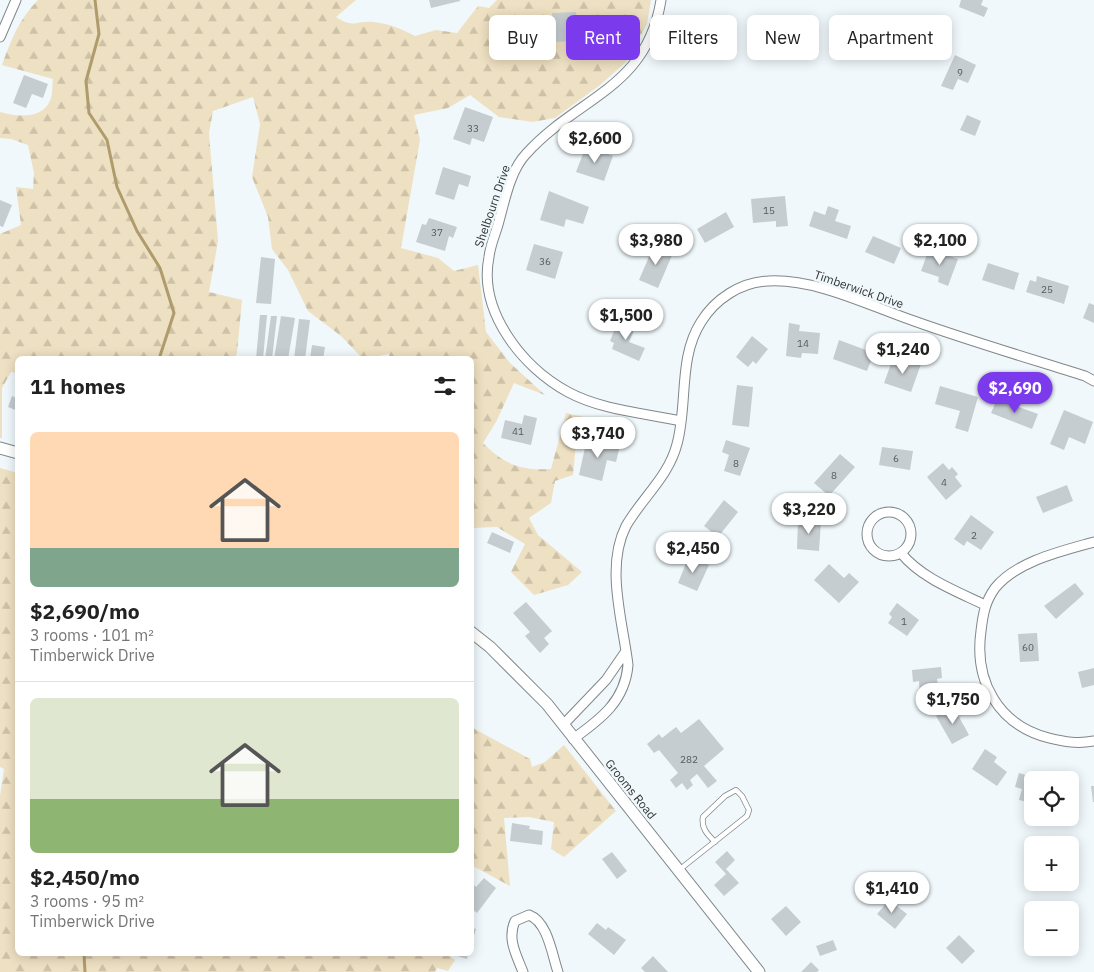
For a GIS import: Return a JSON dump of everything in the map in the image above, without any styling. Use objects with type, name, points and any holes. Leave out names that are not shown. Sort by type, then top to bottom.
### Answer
[{"type":"street","points":[[0,38],[16,0]]},
{"type":"street","name":"Shelbourn Drive","points":[[661,0],[658,18],[633,67],[524,155],[512,178],[488,258],[488,285],[496,317],[514,346],[539,372],[568,392],[594,403],[681,421]]},
{"type":"street","name":"Timberwick Drive","points":[[573,739],[612,708],[620,696],[627,679],[626,651],[616,573],[620,540],[626,526],[672,458],[681,421],[687,360],[692,341],[700,322],[720,300],[740,288],[755,282],[770,280],[811,285],[916,322],[1085,376],[1094,381]]},
{"type":"street","points":[[0,448],[15,452]]},
{"type":"street","points":[[889,512],[896,513],[902,515],[910,525],[912,538],[910,544],[901,553],[883,555],[877,552],[869,543],[867,531],[877,515],[889,512]]},
{"type":"street","points":[[1094,542],[1048,555],[1024,566],[996,587],[985,605],[979,648],[980,668],[988,689],[1003,713],[1018,726],[1037,735],[1079,743],[1094,741]]},
{"type":"street","points":[[901,553],[909,564],[940,583],[985,605]]},
{"type":"street","name":"Grooms Road","points":[[474,634],[490,646],[547,704],[562,726],[760,972]]},
{"type":"street","points":[[562,726],[606,680],[626,651]]},
{"type":"street","points":[[523,972],[512,941],[511,931],[515,921],[529,916],[538,920],[544,930],[558,972]]},
{"type":"lane","points":[[678,871],[715,842],[746,816],[749,810],[742,796],[736,790],[725,796],[702,817],[702,823],[706,832],[715,842]]},
{"type":"green space","points":[[38,0],[356,0],[336,17],[347,23],[374,22],[385,24],[415,36],[436,30],[457,33],[478,6],[489,8],[497,0],[651,0],[647,24],[640,37],[640,15],[566,15],[566,60],[627,60],[600,85],[555,118],[532,122],[499,117],[470,95],[448,108],[414,115],[420,140],[401,248],[438,258],[454,271],[478,265],[486,332],[510,363],[545,395],[514,383],[496,422],[483,443],[498,456],[513,465],[530,469],[551,469],[566,413],[583,417],[604,428],[592,438],[576,443],[573,475],[555,481],[551,503],[529,518],[538,535],[582,572],[568,585],[534,595],[511,572],[525,544],[497,527],[474,528],[474,356],[389,356],[389,354],[360,356],[341,336],[308,311],[288,270],[272,249],[268,217],[252,177],[260,124],[253,97],[213,111],[209,133],[218,241],[209,292],[242,300],[236,356],[15,356],[15,373],[11,372],[2,388],[2,438],[0,438],[0,234],[21,225],[16,187],[33,189],[34,173],[28,145],[11,139],[0,138],[0,112],[22,116],[42,110],[51,98],[53,79],[2,65],[12,38],[21,22]]},
{"type":"green space","points":[[0,468],[15,472],[15,956],[450,956],[455,960],[448,971],[437,968],[435,972],[0,972],[0,796],[4,769],[0,767]]},
{"type":"green space","points":[[474,729],[530,759],[532,767],[545,762],[564,745],[616,811],[564,857],[551,849],[554,822],[529,817],[504,818],[510,886],[474,867]]},
{"type":"building","points":[[429,0],[460,0],[460,1],[431,8]]},
{"type":"building","points":[[961,0],[983,0],[981,5],[988,8],[984,17],[959,7]]},
{"type":"building","points":[[576,12],[576,15],[566,15],[566,41],[556,42],[556,15],[552,15],[552,13]]},
{"type":"building","points":[[955,55],[976,65],[968,83],[958,79],[953,90],[941,86]]},
{"type":"building","points":[[24,75],[48,84],[43,98],[32,94],[26,108],[13,103]]},
{"type":"building","points":[[465,107],[493,117],[484,142],[472,138],[470,145],[453,139]]},
{"type":"building","points":[[967,115],[981,121],[975,136],[960,130]]},
{"type":"building","points":[[586,146],[613,156],[604,181],[576,172]]},
{"type":"building","points":[[443,167],[471,176],[468,187],[459,184],[454,200],[435,194]]},
{"type":"building","points":[[549,191],[589,207],[583,224],[566,219],[564,227],[540,220]]},
{"type":"building","points":[[785,196],[788,226],[776,227],[776,221],[753,223],[751,199]]},
{"type":"building","points":[[0,200],[12,205],[3,227],[0,226]]},
{"type":"building","points":[[828,206],[839,210],[835,221],[851,226],[847,239],[809,226],[814,211],[825,215]]},
{"type":"building","points":[[726,212],[734,227],[705,243],[697,229]]},
{"type":"building","points":[[429,218],[457,227],[453,238],[449,236],[445,251],[416,242],[422,224],[426,225]]},
{"type":"building","points":[[873,236],[901,248],[894,264],[865,252]]},
{"type":"building","points":[[534,244],[563,252],[555,279],[526,270]]},
{"type":"building","points":[[654,245],[673,253],[658,288],[639,280]]},
{"type":"building","points":[[929,249],[958,259],[948,286],[938,282],[939,277],[921,271]]},
{"type":"building","points":[[261,257],[275,259],[271,304],[256,303]]},
{"type":"building","points":[[988,263],[1019,273],[1014,290],[982,280]]},
{"type":"building","points":[[1037,276],[1069,286],[1064,304],[1026,292],[1030,280],[1036,282]]},
{"type":"building","points":[[1089,303],[1094,305],[1094,323],[1083,318]]},
{"type":"building","points":[[260,315],[267,315],[263,356],[256,356]]},
{"type":"building","points":[[271,316],[277,316],[272,356],[265,356]]},
{"type":"building","points":[[281,316],[295,318],[289,356],[274,356]]},
{"type":"building","points":[[299,319],[310,320],[305,356],[294,356]]},
{"type":"building","points":[[619,319],[636,326],[629,342],[645,348],[639,361],[612,349],[614,343],[610,341]]},
{"type":"building","points":[[789,323],[800,325],[799,331],[820,333],[818,354],[802,353],[801,358],[786,356]]},
{"type":"building","points":[[752,336],[768,349],[756,364],[753,361],[748,367],[736,357]]},
{"type":"building","points":[[839,340],[874,353],[867,371],[833,359]]},
{"type":"building","points":[[312,345],[325,347],[324,356],[310,356]]},
{"type":"building","points":[[908,360],[921,364],[911,392],[884,383],[892,361],[906,366]]},
{"type":"building","points":[[737,385],[753,387],[749,427],[732,425]]},
{"type":"building","points":[[940,386],[978,397],[968,432],[955,428],[960,411],[935,404]]},
{"type":"building","points":[[12,396],[15,398],[15,410],[8,407]]},
{"type":"building","points":[[997,399],[1038,414],[1032,429],[991,413]]},
{"type":"building","points":[[1064,410],[1093,422],[1085,444],[1069,437],[1064,450],[1050,444]]},
{"type":"building","points":[[524,415],[537,418],[531,445],[501,438],[505,420],[522,424]]},
{"type":"building","points":[[601,440],[620,445],[616,462],[607,460],[602,481],[579,475],[586,443],[600,446]]},
{"type":"building","points":[[726,440],[750,448],[740,476],[724,471],[729,455],[722,452]]},
{"type":"building","points":[[882,447],[913,451],[910,470],[879,465]]},
{"type":"building","points":[[840,454],[855,467],[829,496],[814,483]]},
{"type":"building","points":[[943,463],[949,470],[952,467],[958,474],[955,477],[962,486],[946,500],[927,477]]},
{"type":"building","points":[[1067,485],[1073,501],[1043,513],[1036,497]]},
{"type":"building","points":[[724,500],[738,512],[718,537],[704,526]]},
{"type":"building","points":[[971,515],[994,532],[981,550],[967,541],[964,546],[954,539]]},
{"type":"building","points":[[798,520],[821,521],[819,551],[797,549]]},
{"type":"building","points":[[492,532],[514,542],[510,553],[487,543]]},
{"type":"building","points":[[689,556],[709,565],[697,591],[678,583]]},
{"type":"building","points":[[829,564],[844,578],[849,573],[859,582],[839,603],[814,580]]},
{"type":"building","points":[[1075,583],[1084,594],[1056,619],[1044,606]]},
{"type":"building","points":[[526,602],[552,631],[544,638],[549,644],[540,653],[525,636],[530,632],[513,613]]},
{"type":"building","points":[[897,603],[919,620],[907,636],[888,623],[892,617],[889,614]]},
{"type":"building","points":[[1037,633],[1039,661],[1020,662],[1018,634]]},
{"type":"building","points":[[941,667],[942,678],[937,679],[939,694],[920,697],[919,681],[913,682],[912,670]]},
{"type":"building","points":[[1094,668],[1094,685],[1082,688],[1078,672]]},
{"type":"building","points":[[953,706],[969,735],[952,744],[936,716]]},
{"type":"building","points":[[699,719],[724,749],[704,766],[717,781],[708,788],[697,774],[690,780],[693,785],[687,790],[682,783],[676,788],[670,780],[678,773],[659,750],[654,753],[647,744],[659,734],[662,738],[676,727],[681,733]]},
{"type":"building","points":[[985,749],[997,757],[994,762],[1007,772],[997,786],[972,769]]},
{"type":"building","points":[[1019,773],[1024,774],[1024,801],[1019,800],[1022,789],[1015,787]]},
{"type":"building","points":[[1091,786],[1094,786],[1094,802],[1093,802]]},
{"type":"building","points":[[512,823],[530,826],[529,829],[543,831],[542,845],[510,841]]},
{"type":"building","points":[[727,851],[735,860],[726,869],[739,883],[724,896],[714,885],[726,874],[715,862]]},
{"type":"building","points":[[612,852],[627,871],[617,879],[602,859]]},
{"type":"building","points":[[484,878],[496,888],[477,913],[474,910],[474,885],[476,887]]},
{"type":"building","points":[[889,900],[907,914],[895,929],[877,914]]},
{"type":"building","points":[[786,906],[801,922],[786,936],[771,919]]},
{"type":"building","points":[[597,923],[606,930],[608,927],[626,940],[614,955],[588,934]]},
{"type":"building","points":[[959,935],[975,951],[962,964],[946,948]]},
{"type":"building","points":[[833,940],[837,950],[820,956],[816,946]]},
{"type":"building","points":[[653,956],[668,972],[645,972],[641,968]]},
{"type":"building","points":[[811,962],[819,970],[817,972],[801,972]]},
{"type":"waterway","points":[[95,0],[99,34],[86,81],[89,113],[107,140],[117,187],[137,231],[160,268],[174,313],[160,356]]},
{"type":"waterway","points":[[84,956],[85,972]]}]
